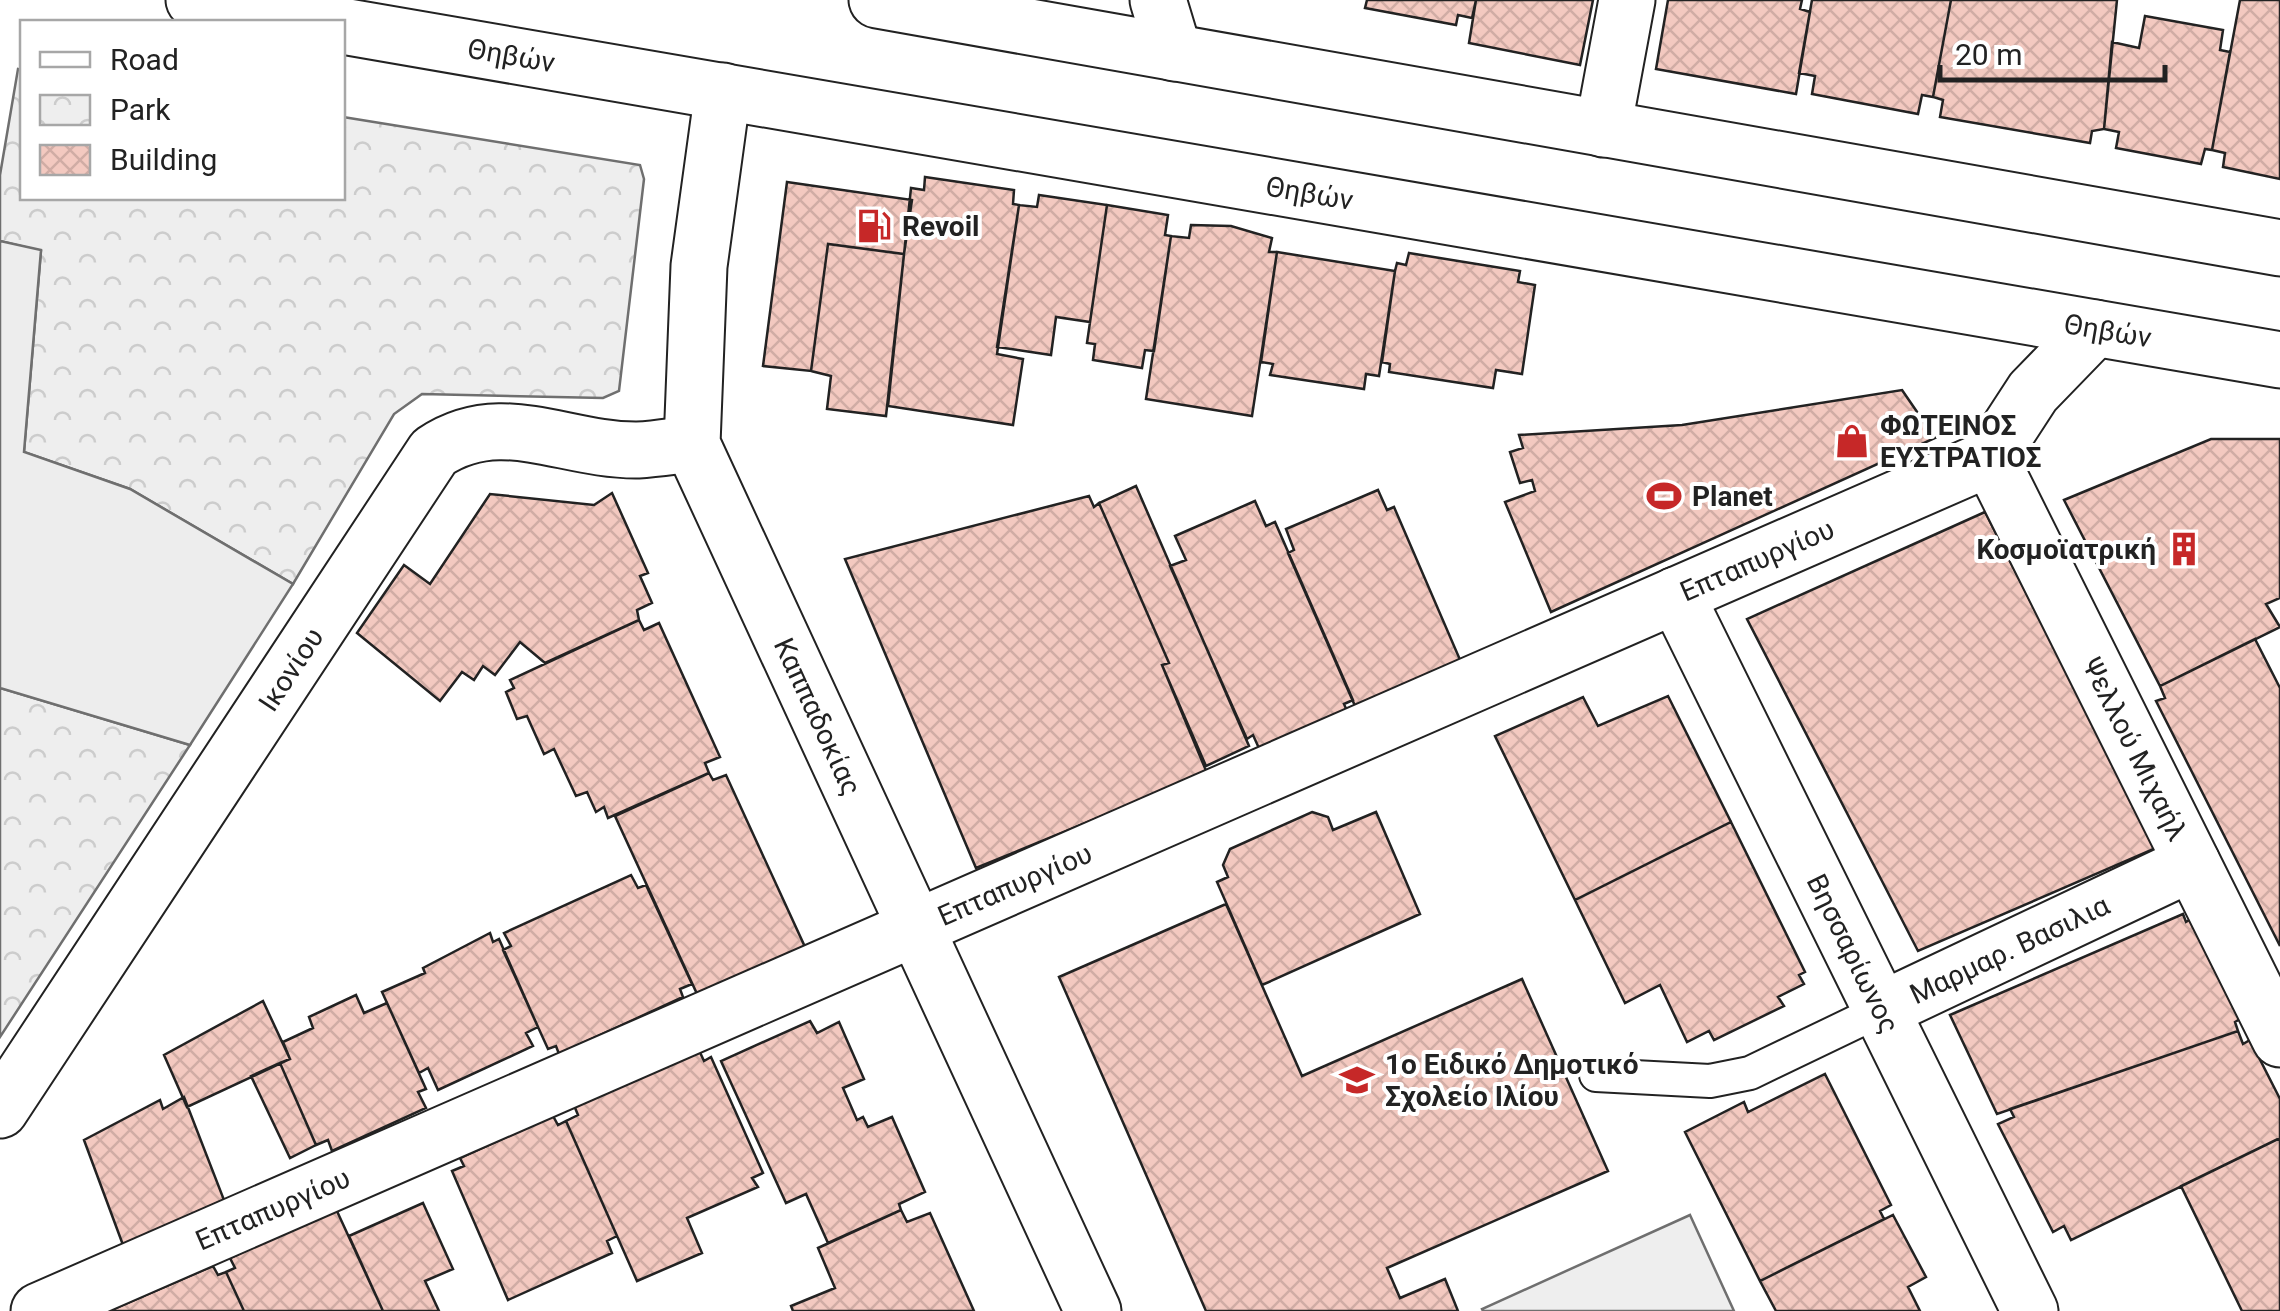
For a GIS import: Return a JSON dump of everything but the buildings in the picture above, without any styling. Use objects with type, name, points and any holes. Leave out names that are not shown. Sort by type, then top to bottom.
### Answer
[{"type":"street","points":[[194,0],[312,20]]},
{"type":"street","points":[[877,0],[2280,248]]},
{"type":"street","points":[[1158,0],[1174,53]]},
{"type":"street","points":[[1603,129],[1627,0]]},
{"type":"street","name":"Θηβών","points":[[345,27],[2280,360]]},
{"type":"street","name":"Καππαδοκίας","points":[[723,92],[699,266],[692,444],[1093,1311]]},
{"type":"street","points":[[1990,458],[2034,392],[2095,328]]},
{"type":"street","name":"Ικονίου","points":[[0,1110],[434,452],[459,435],[492,428],[636,450],[692,444]]},
{"type":"street","name":"Επταπυργίου","points":[[39,1311],[1990,458]]},
{"type":"street","name":"Ψελλού Μιχαήλ","points":[[1990,458],[2280,1038]]},
{"type":"street","name":"Βησσαρίωνος","points":[[1676,595],[2030,1311]]},
{"type":"street","name":"Μαρμαρ. Βασιλια","points":[[1882,1010],[2192,863]]},
{"type":"lane","name":"Μαρμαρ. Βασιλια","points":[[1596,1075],[1710,1081],[1750,1073],[1882,1010]]},
{"type":"green space","points":[[18,69],[20,200],[345,200],[345,117],[640,165],[644,179],[619,391],[603,398],[422,394],[394,414],[293,584],[130,489],[24,452],[41,251],[0,241],[0,175]]},
{"type":"green space","points":[[0,688],[190,745],[0,1037]]},
{"type":"green space","points":[[1690,1215],[1734,1311],[1482,1309]]},
{"type":"shaded area","points":[[0,241],[41,250],[24,452],[130,489],[293,584],[190,745],[0,688]]},
{"type":"place","name":"Revoil","points":[[874,226]]},
{"type":"place","name":"ΦΩΤΕΙΝΟΣ ΕΥΣΤΡΑΤΙΟΣ","points":[[1852,441]]},
{"type":"place","name":"Planet","points":[[1664,496]]},
{"type":"place","name":"Κοσμοϊατρική","points":[[2184,549]]},
{"type":"place","name":"1ο Ειδικό Δημοτικό Σχολείο Ιλίου","points":[[1357,1080]]}]
